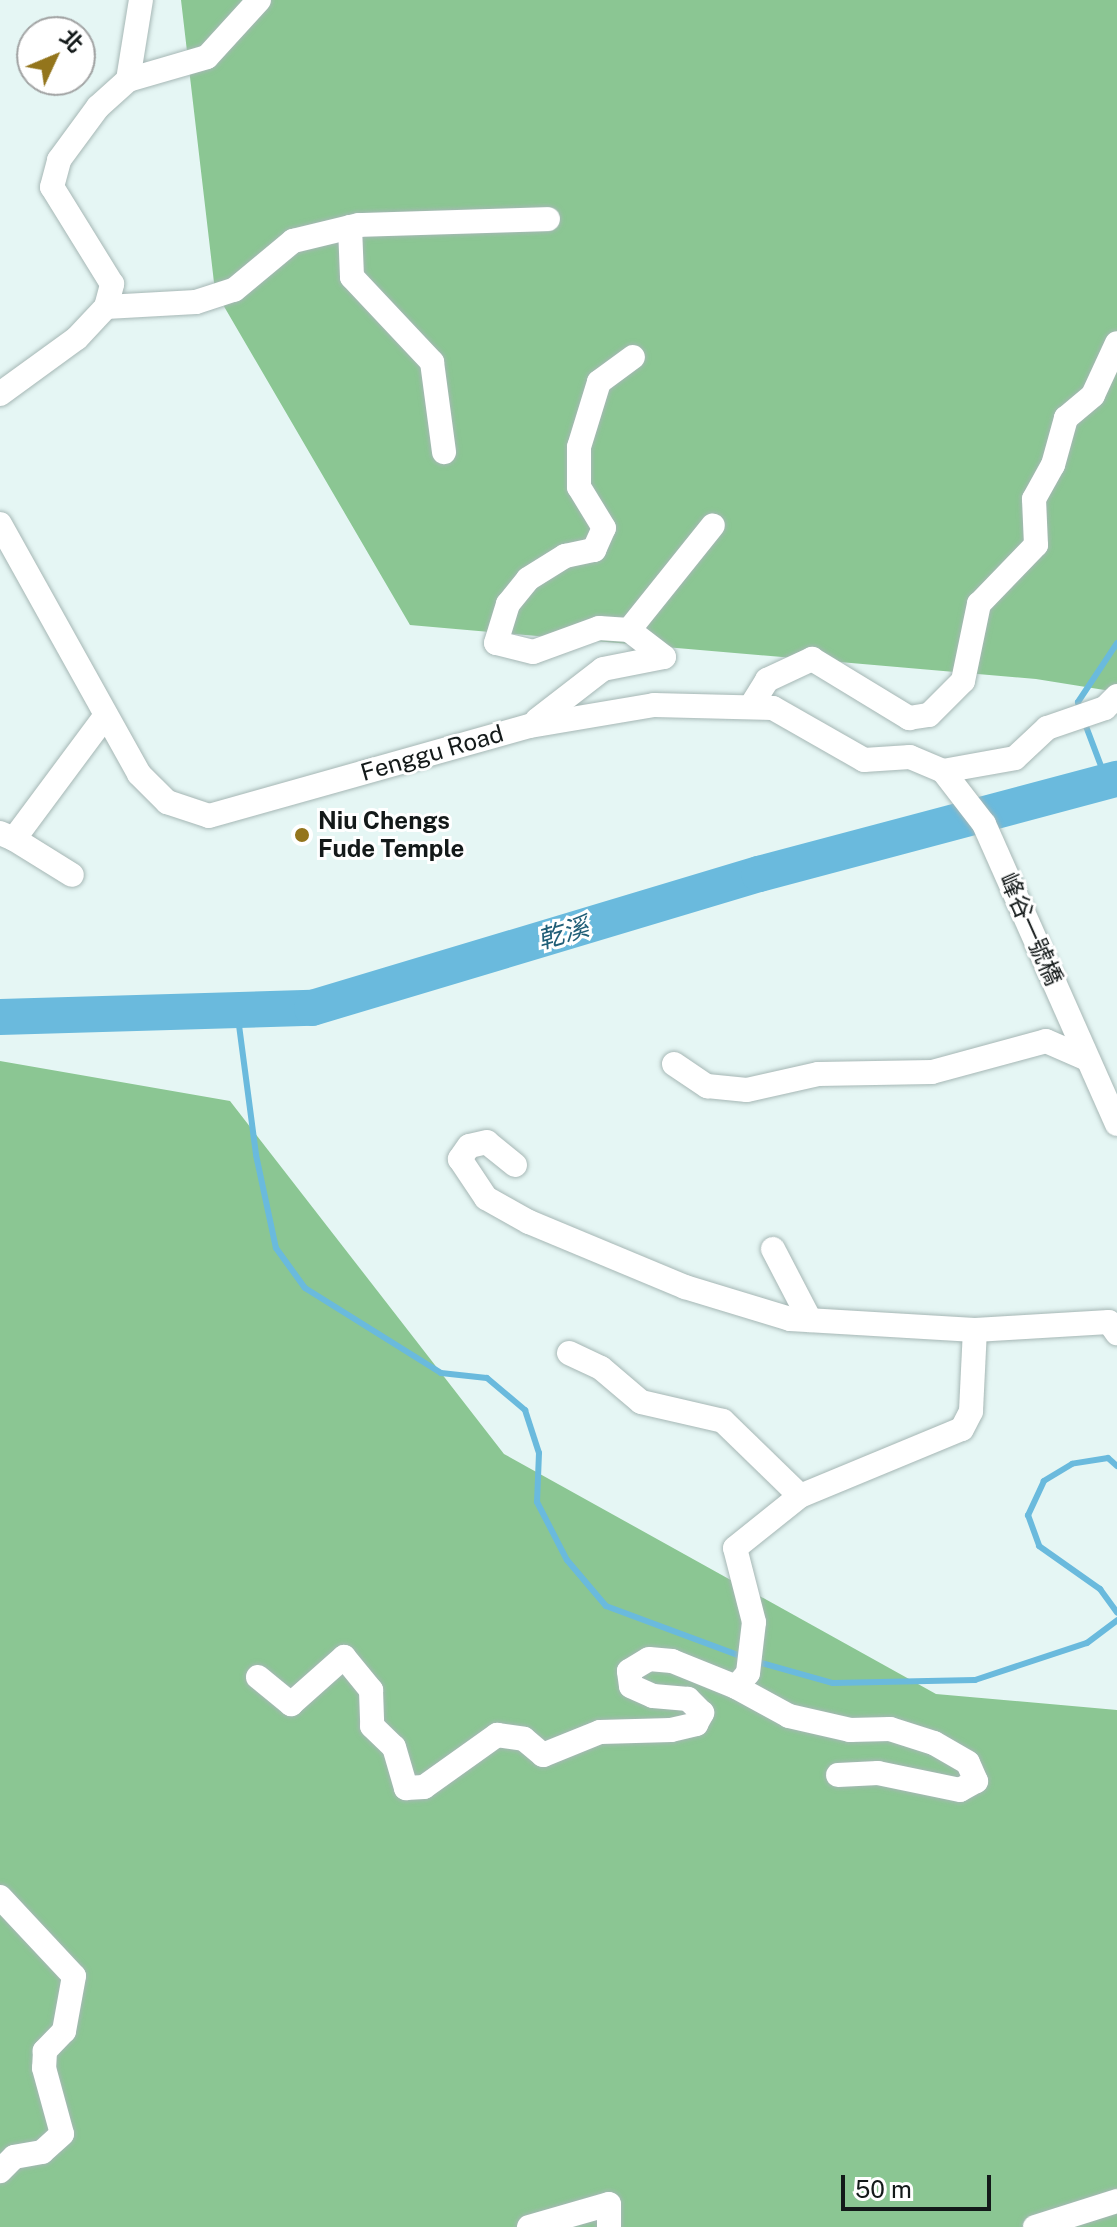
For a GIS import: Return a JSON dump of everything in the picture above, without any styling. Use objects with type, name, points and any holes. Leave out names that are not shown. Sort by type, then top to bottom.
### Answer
[{"type":"street","points":[[128,80],[141,0]]},
{"type":"street","points":[[0,394],[77,338],[106,307],[112,284],[52,187],[59,160],[98,107],[128,80],[207,57],[259,0]]},
{"type":"street","points":[[106,307],[196,302],[234,290],[293,241],[350,227],[548,219]]},
{"type":"street","points":[[350,227],[352,277],[432,362],[444,452]]},
{"type":"street","points":[[751,706],[767,680],[812,659],[909,718],[929,715],[963,681],[979,604],[1036,545],[1034,499],[1053,465],[1066,418],[1093,395],[1117,343]]},
{"type":"street","points":[[530,726],[603,669],[664,657],[629,630],[599,628],[533,652],[496,643],[508,604],[528,579],[565,556],[594,550],[604,528],[579,487],[579,447],[599,382],[633,357]]},
{"type":"street","name":"Fenggu Road","points":[[0,524],[139,774],[167,802],[209,816],[530,726],[654,705],[773,708],[864,760],[910,757],[944,772]]},
{"type":"street","points":[[629,630],[713,525]]},
{"type":"street","points":[[944,772],[1015,758],[1047,728],[1095,711],[1117,696]]},
{"type":"street","points":[[72,875],[7,836],[106,715]]},
{"type":"street","name":"峰谷一號橋","points":[[944,772],[984,824],[1087,1059]]},
{"type":"street","points":[[674,1064],[707,1086],[747,1090],[818,1074],[932,1072],[1046,1041],[1087,1059],[1117,1124]]},
{"type":"street","points":[[515,1165],[487,1142],[469,1146],[460,1159],[486,1198],[529,1222],[685,1287],[810,1320],[975,1330],[1109,1322],[1117,1333]]},
{"type":"street","points":[[773,1249],[810,1320]]},
{"type":"street","points":[[742,1680],[754,1622],[735,1548],[800,1496],[962,1429],[971,1411],[975,1330]]},
{"type":"street","points":[[569,1353],[601,1368],[641,1402],[723,1421],[800,1496]]},
{"type":"street","points":[[258,1677],[291,1704],[344,1657],[371,1690],[372,1726],[394,1747],[406,1788],[424,1787],[497,1735],[524,1739],[543,1755],[600,1732],[671,1730],[696,1724],[702,1713],[688,1699],[653,1696],[631,1686],[629,1671],[649,1659],[672,1661],[742,1680],[789,1716],[850,1730],[890,1729],[934,1743],[968,1763],[976,1781],[960,1790],[878,1773],[838,1775]]},
{"type":"street","points":[[0,1897],[74,1976],[64,2031],[45,2051],[44,2068],[62,2134],[42,2152],[14,2157],[0,2171]]},
{"type":"street","points":[[1035,2227],[1117,2201]]},
{"type":"street","points":[[529,2227],[609,2204],[609,2227]]},
{"type":"green space","points":[[181,0],[1117,0],[1117,692],[1036,679],[410,625],[215,291]]},
{"type":"green space","points":[[0,1061],[230,1101],[504,1454],[936,1694],[1117,1710],[1117,2227],[0,2227]]},
{"type":"waterway","points":[[1080,711],[1078,702],[1117,643]]},
{"type":"waterway","points":[[1084,721],[1107,782]]},
{"type":"waterway","name":"乾溪","points":[[0,1017],[312,1008],[759,874],[1117,779]]},
{"type":"waterway","points":[[237,1010],[256,1155],[276,1248],[305,1288],[441,1373],[487,1378],[525,1410],[539,1453],[537,1502],[567,1560],[606,1606],[743,1657]]},
{"type":"waterway","points":[[1117,1466],[1108,1458],[1072,1464],[1044,1481],[1028,1515],[1039,1546],[1100,1589],[1117,1612]]},
{"type":"waterway","points":[[754,1661],[833,1683],[975,1680],[1087,1643],[1117,1620]]},
{"type":"place","name":"Niu Chengs Fude Temple","points":[[302,835]]}]
